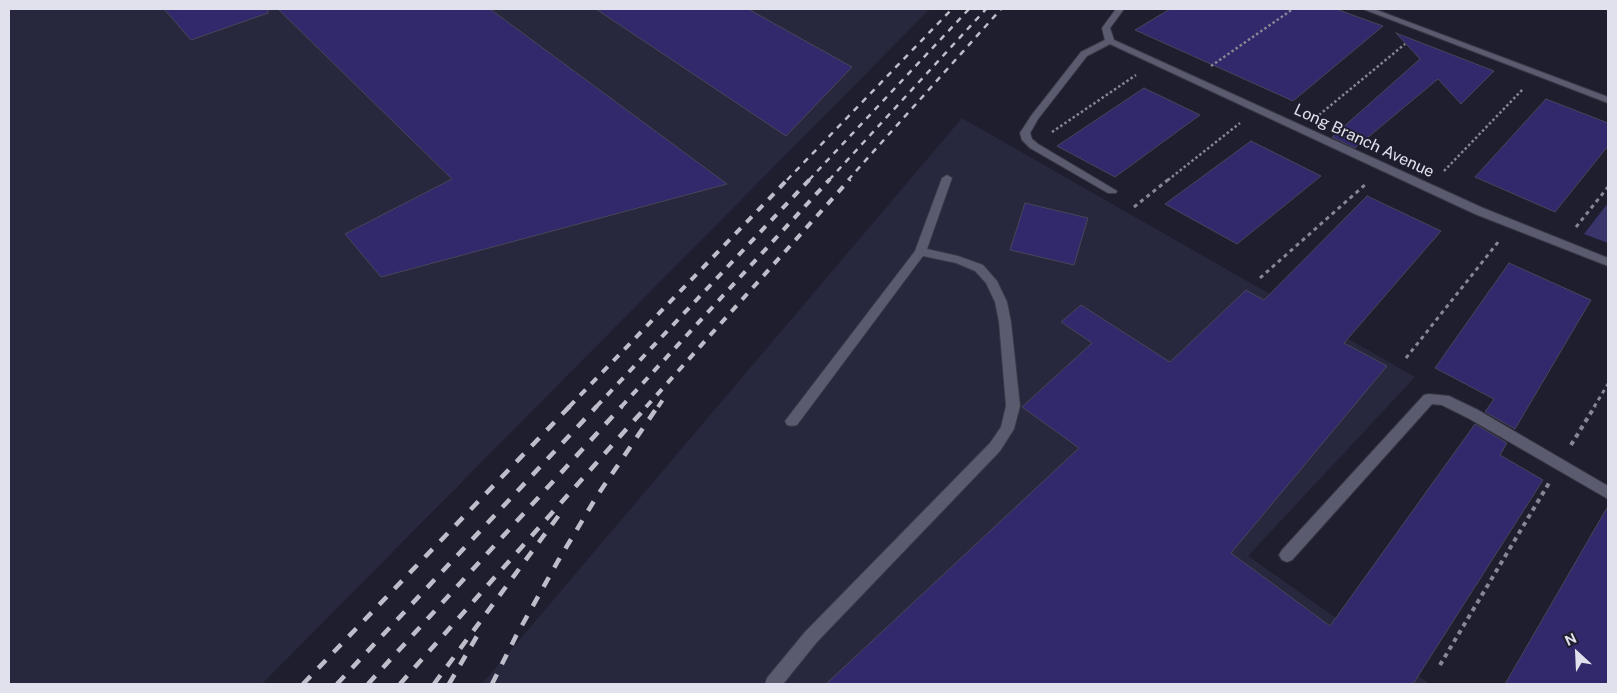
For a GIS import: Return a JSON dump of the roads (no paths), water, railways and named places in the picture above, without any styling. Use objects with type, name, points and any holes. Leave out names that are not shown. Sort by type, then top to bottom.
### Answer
[{"type":"street","points":[[1112,191],[1032,145],[1027,140],[1025,133],[1034,118],[1084,54],[1110,41],[1106,28],[1120,9]]},
{"type":"street","points":[[1367,9],[1608,100]]},
{"type":"street","name":"Long Branch Avenue","points":[[1110,41],[1479,211],[1608,262]]},
{"type":"street","points":[[792,421],[920,252],[947,178]]},
{"type":"street","points":[[773,684],[811,637],[995,447],[1007,429],[1013,406],[1002,302],[991,281],[979,268],[958,260],[920,252]]},
{"type":"street","points":[[1288,555],[1429,399],[1444,400],[1473,414],[1608,493]]},
{"type":"railway","points":[[787,180],[952,9]]},
{"type":"railway","points":[[809,180],[969,9]]},
{"type":"railway","points":[[829,180],[986,9]]},
{"type":"railway","points":[[848,180],[1001,9]]},
{"type":"railway","points":[[569,407],[788,179]]},
{"type":"railway","points":[[596,407],[810,179]]},
{"type":"railway","points":[[621,407],[830,179]]},
{"type":"railway","points":[[646,407],[850,179]]},
{"type":"railway","points":[[658,407],[666,395]]},
{"type":"railway","points":[[303,684],[570,406]]},
{"type":"railway","points":[[337,684],[597,406]]},
{"type":"railway","points":[[368,684],[622,406]]},
{"type":"railway","points":[[400,684],[647,406]]},
{"type":"railway","points":[[492,684],[516,636],[558,561],[597,496],[658,406]]},
{"type":"railway","points":[[434,684],[559,515]]},
{"type":"railway","points":[[449,684],[477,636]]}]
